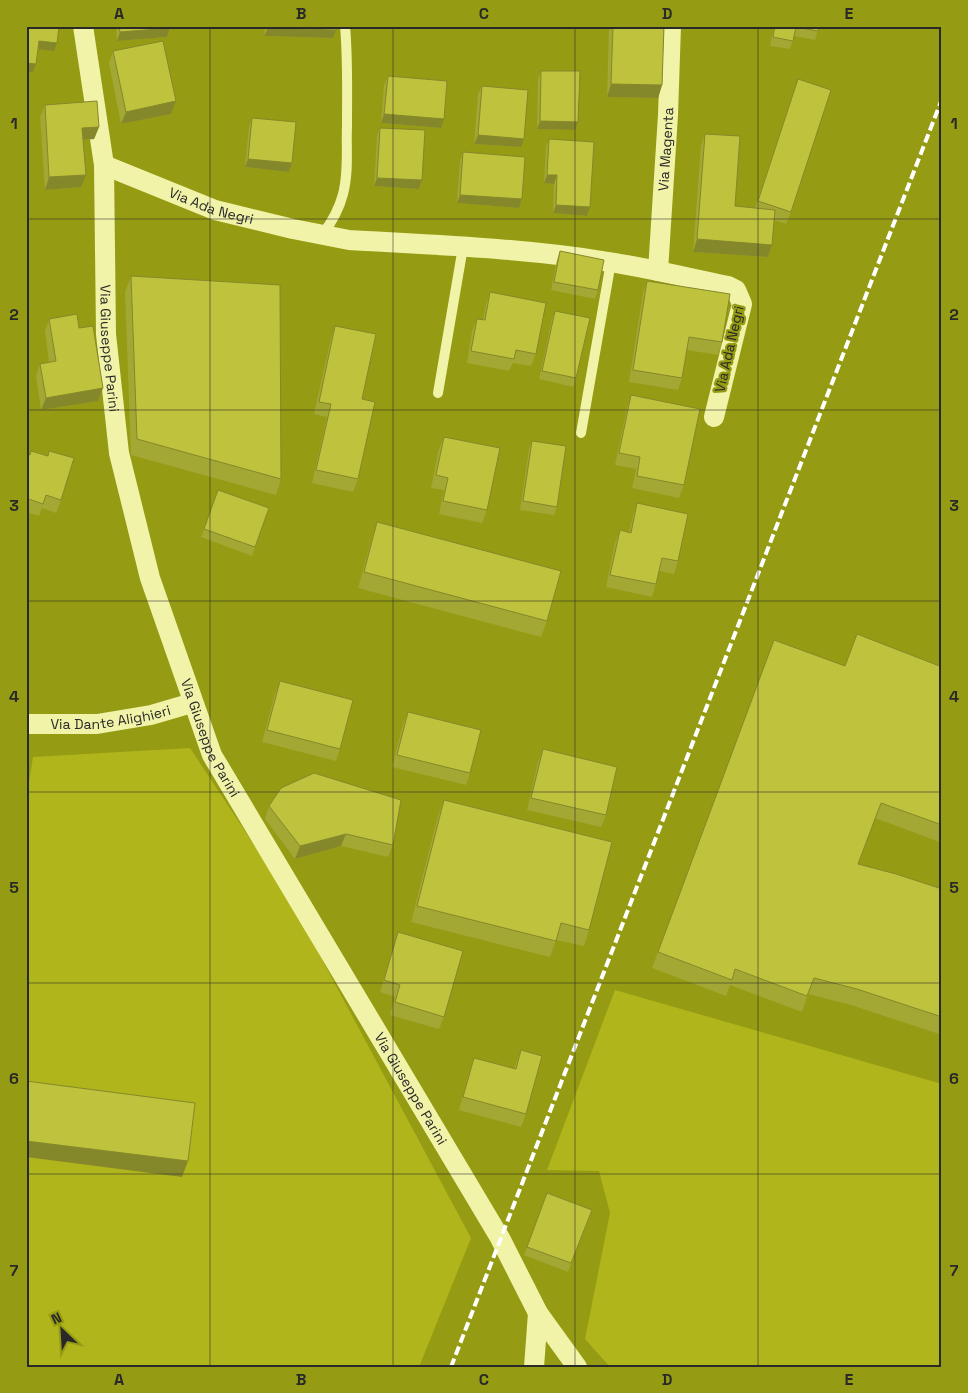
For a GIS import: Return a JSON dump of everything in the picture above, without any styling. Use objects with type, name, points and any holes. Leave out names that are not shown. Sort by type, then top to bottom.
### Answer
[{"type":"street","name":"Via Giuseppe Parini","points":[[83,26],[104,165],[106,334],[119,454],[150,578],[192,703],[212,755],[500,1238],[538,1313],[577,1367]]},
{"type":"street","name":"Via Magenta","points":[[658,271],[668,115],[671,26]]},
{"type":"street","name":"Via Ada Negri","points":[[104,165],[215,210],[322,235],[349,240],[518,251],[611,262],[728,286],[736,290],[742,304],[714,416]]},
{"type":"street","name":"Via Dante Alighieri","points":[[26,724],[97,724],[151,715],[192,703]]},
{"type":"street","points":[[534,1367],[538,1313]]},
{"type":"lane","points":[[322,235],[333,220],[339,206],[346,171],[347,52],[345,26]]},
{"type":"lane","points":[[438,393],[463,247]]},
{"type":"lane","points":[[581,433],[611,262]]},
{"type":"shaded area","points":[[190,748],[288,896],[471,1238],[419,1367],[26,1367],[26,801],[33,757]]},
{"type":"shaded area","points":[[615,990],[942,1084],[942,1367],[610,1367],[585,1339],[610,1213],[599,1171],[547,1170]]},
{"type":"building","points":[[26,26],[59,26],[57,43],[39,41],[36,64],[26,63]]},
{"type":"building","points":[[119,26],[170,26],[170,28],[120,32]]},
{"type":"building","points":[[268,26],[336,26],[336,30],[268,28]]},
{"type":"building","points":[[613,26],[664,26],[662,85],[611,84]]},
{"type":"building","points":[[775,26],[819,26],[818,31],[796,27],[793,41],[773,37]]},
{"type":"building","points":[[163,41],[176,101],[126,112],[113,51]]},
{"type":"building","points":[[541,71],[580,71],[578,122],[540,121]]},
{"type":"building","points":[[388,76],[447,81],[444,119],[384,114]]},
{"type":"building","points":[[798,79],[831,90],[791,212],[758,201]]},
{"type":"building","points":[[482,86],[528,90],[524,139],[478,135]]},
{"type":"building","points":[[97,101],[99,127],[82,128],[86,175],[49,177],[45,105]]},
{"type":"building","points":[[252,118],[296,122],[292,163],[248,159]]},
{"type":"building","points":[[380,128],[425,130],[422,180],[377,178]]},
{"type":"building","points":[[705,134],[740,136],[735,206],[775,210],[772,245],[697,239]]},
{"type":"building","points":[[549,139],[594,142],[590,207],[556,205],[557,175],[547,175]]},
{"type":"building","points":[[463,152],[525,157],[522,199],[460,195]]},
{"type":"building","points":[[560,251],[604,260],[598,290],[554,282]]},
{"type":"building","points":[[131,276],[280,285],[281,479],[137,439]]},
{"type":"building","points":[[647,281],[730,294],[722,342],[689,337],[682,378],[633,370]]},
{"type":"building","points":[[490,292],[546,303],[536,354],[516,350],[514,359],[471,351],[477,319],[485,320]]},
{"type":"building","points":[[555,311],[590,318],[576,378],[542,371]]},
{"type":"building","points":[[77,314],[79,328],[93,326],[103,388],[46,398],[40,364],[56,361],[49,319]]},
{"type":"building","points":[[335,326],[376,334],[362,399],[375,402],[358,479],[316,470],[331,404],[319,402]]},
{"type":"building","points":[[631,395],[700,409],[684,485],[637,476],[640,457],[619,453]]},
{"type":"building","points":[[444,437],[500,448],[487,510],[443,501],[448,478],[436,475]]},
{"type":"building","points":[[532,441],[566,446],[557,507],[523,501]]},
{"type":"building","points":[[31,451],[48,456],[49,451],[74,458],[61,500],[46,495],[43,504],[26,498],[26,453],[30,455]]},
{"type":"building","points":[[218,490],[269,508],[255,547],[204,529]]},
{"type":"building","points":[[637,503],[688,514],[678,561],[662,558],[656,584],[610,575],[620,530],[631,533]]},
{"type":"building","points":[[377,522],[561,571],[547,621],[364,572]]},
{"type":"building","points":[[857,634],[942,667],[942,825],[881,803],[858,864],[942,889],[942,1017],[857,989],[814,978],[807,996],[735,969],[732,980],[658,952],[774,640],[845,666]]},
{"type":"building","points":[[280,681],[353,700],[340,749],[267,730]]},
{"type":"building","points":[[408,712],[481,730],[470,773],[397,755]]},
{"type":"building","points":[[543,749],[617,767],[606,815],[531,798]]},
{"type":"building","points":[[314,773],[401,800],[393,845],[346,834],[300,846],[269,806],[281,788]]},
{"type":"building","points":[[444,800],[612,842],[589,930],[561,923],[556,941],[417,906]]},
{"type":"building","points":[[398,932],[463,951],[444,1017],[395,1002],[400,985],[384,980]]},
{"type":"building","points":[[521,1050],[542,1056],[526,1114],[463,1097],[474,1058],[516,1069]]},
{"type":"building","points":[[26,1081],[195,1103],[188,1161],[26,1141]]},
{"type":"building","points":[[547,1193],[592,1210],[571,1263],[527,1247]]},
{"type":"railway","points":[[451,1367],[942,99]]}]
